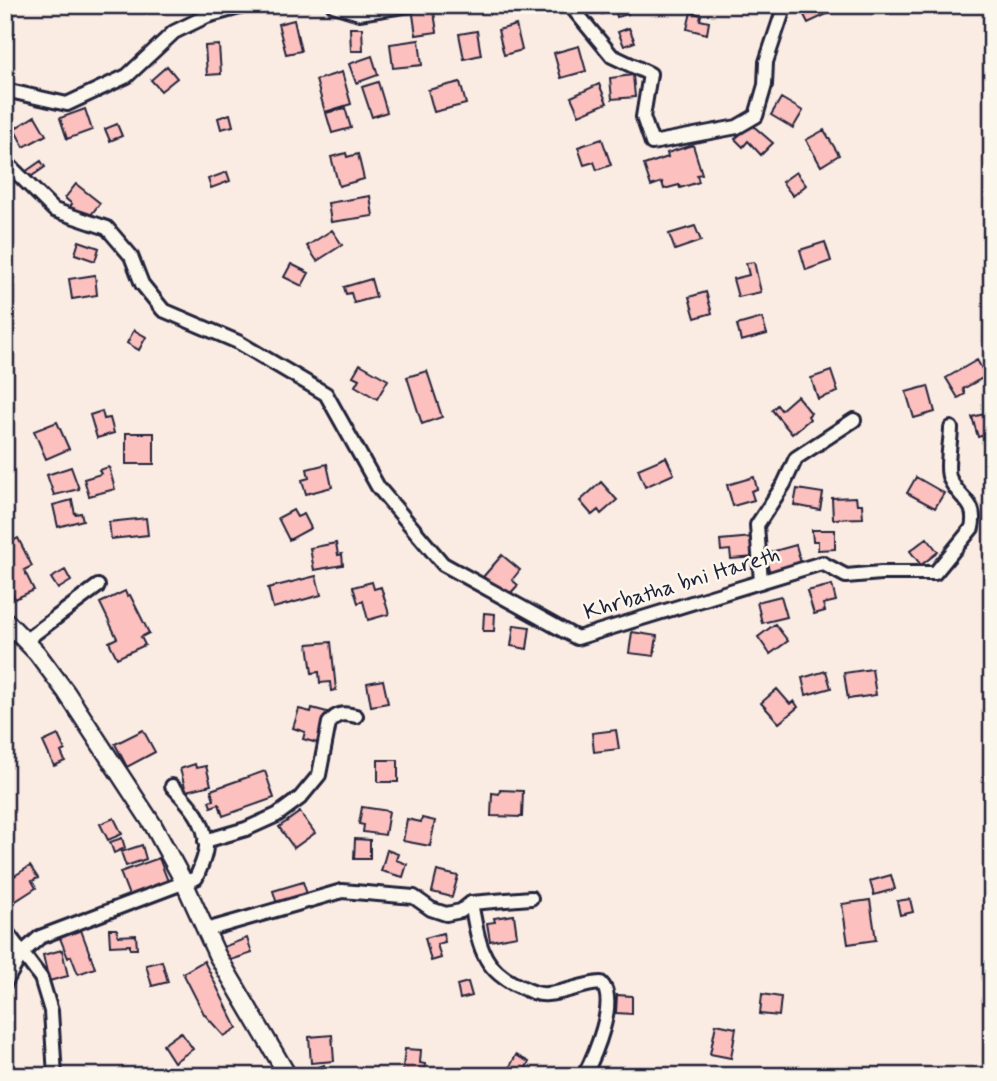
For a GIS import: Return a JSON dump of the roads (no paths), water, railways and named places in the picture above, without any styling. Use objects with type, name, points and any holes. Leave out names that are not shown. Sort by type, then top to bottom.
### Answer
[{"type":"street","points":[[5,90],[67,104],[127,76],[174,32],[206,16],[247,5]]},
{"type":"street","points":[[333,5],[359,13],[410,5]]},
{"type":"street","points":[[570,5],[612,56],[650,74],[643,117],[652,143],[737,127],[756,116],[765,85],[766,62],[785,5]]},
{"type":"street","name":"Khrbatha bni Hareth","points":[[5,161],[54,210],[107,228],[131,256],[142,284],[163,310],[238,342],[326,394],[378,487],[443,564],[577,638],[822,563],[846,576],[935,573],[972,528],[974,519],[973,510],[948,475],[951,428]]},
{"type":"street","points":[[761,582],[757,524],[784,484],[796,458],[853,420]]},
{"type":"street","points":[[26,640],[98,586]]},
{"type":"street","points":[[5,620],[26,640],[66,692],[153,825],[184,882],[217,955],[288,1076]]},
{"type":"street","points":[[205,841],[246,829],[277,815],[300,798],[319,775],[329,723],[342,713],[356,716]]},
{"type":"street","points":[[5,983],[22,953],[40,937],[196,878],[207,848],[203,827],[194,809],[172,786]]},
{"type":"street","points":[[206,930],[342,891],[414,897],[431,909],[446,914],[461,911],[471,903],[531,898]]},
{"type":"street","points":[[471,903],[481,951],[491,968],[512,984],[537,994],[551,994],[587,984],[601,983],[605,987],[608,995],[606,1010],[595,1054],[584,1076]]},
{"type":"street","points":[[5,930],[40,978],[51,1010],[55,1076]]}]
